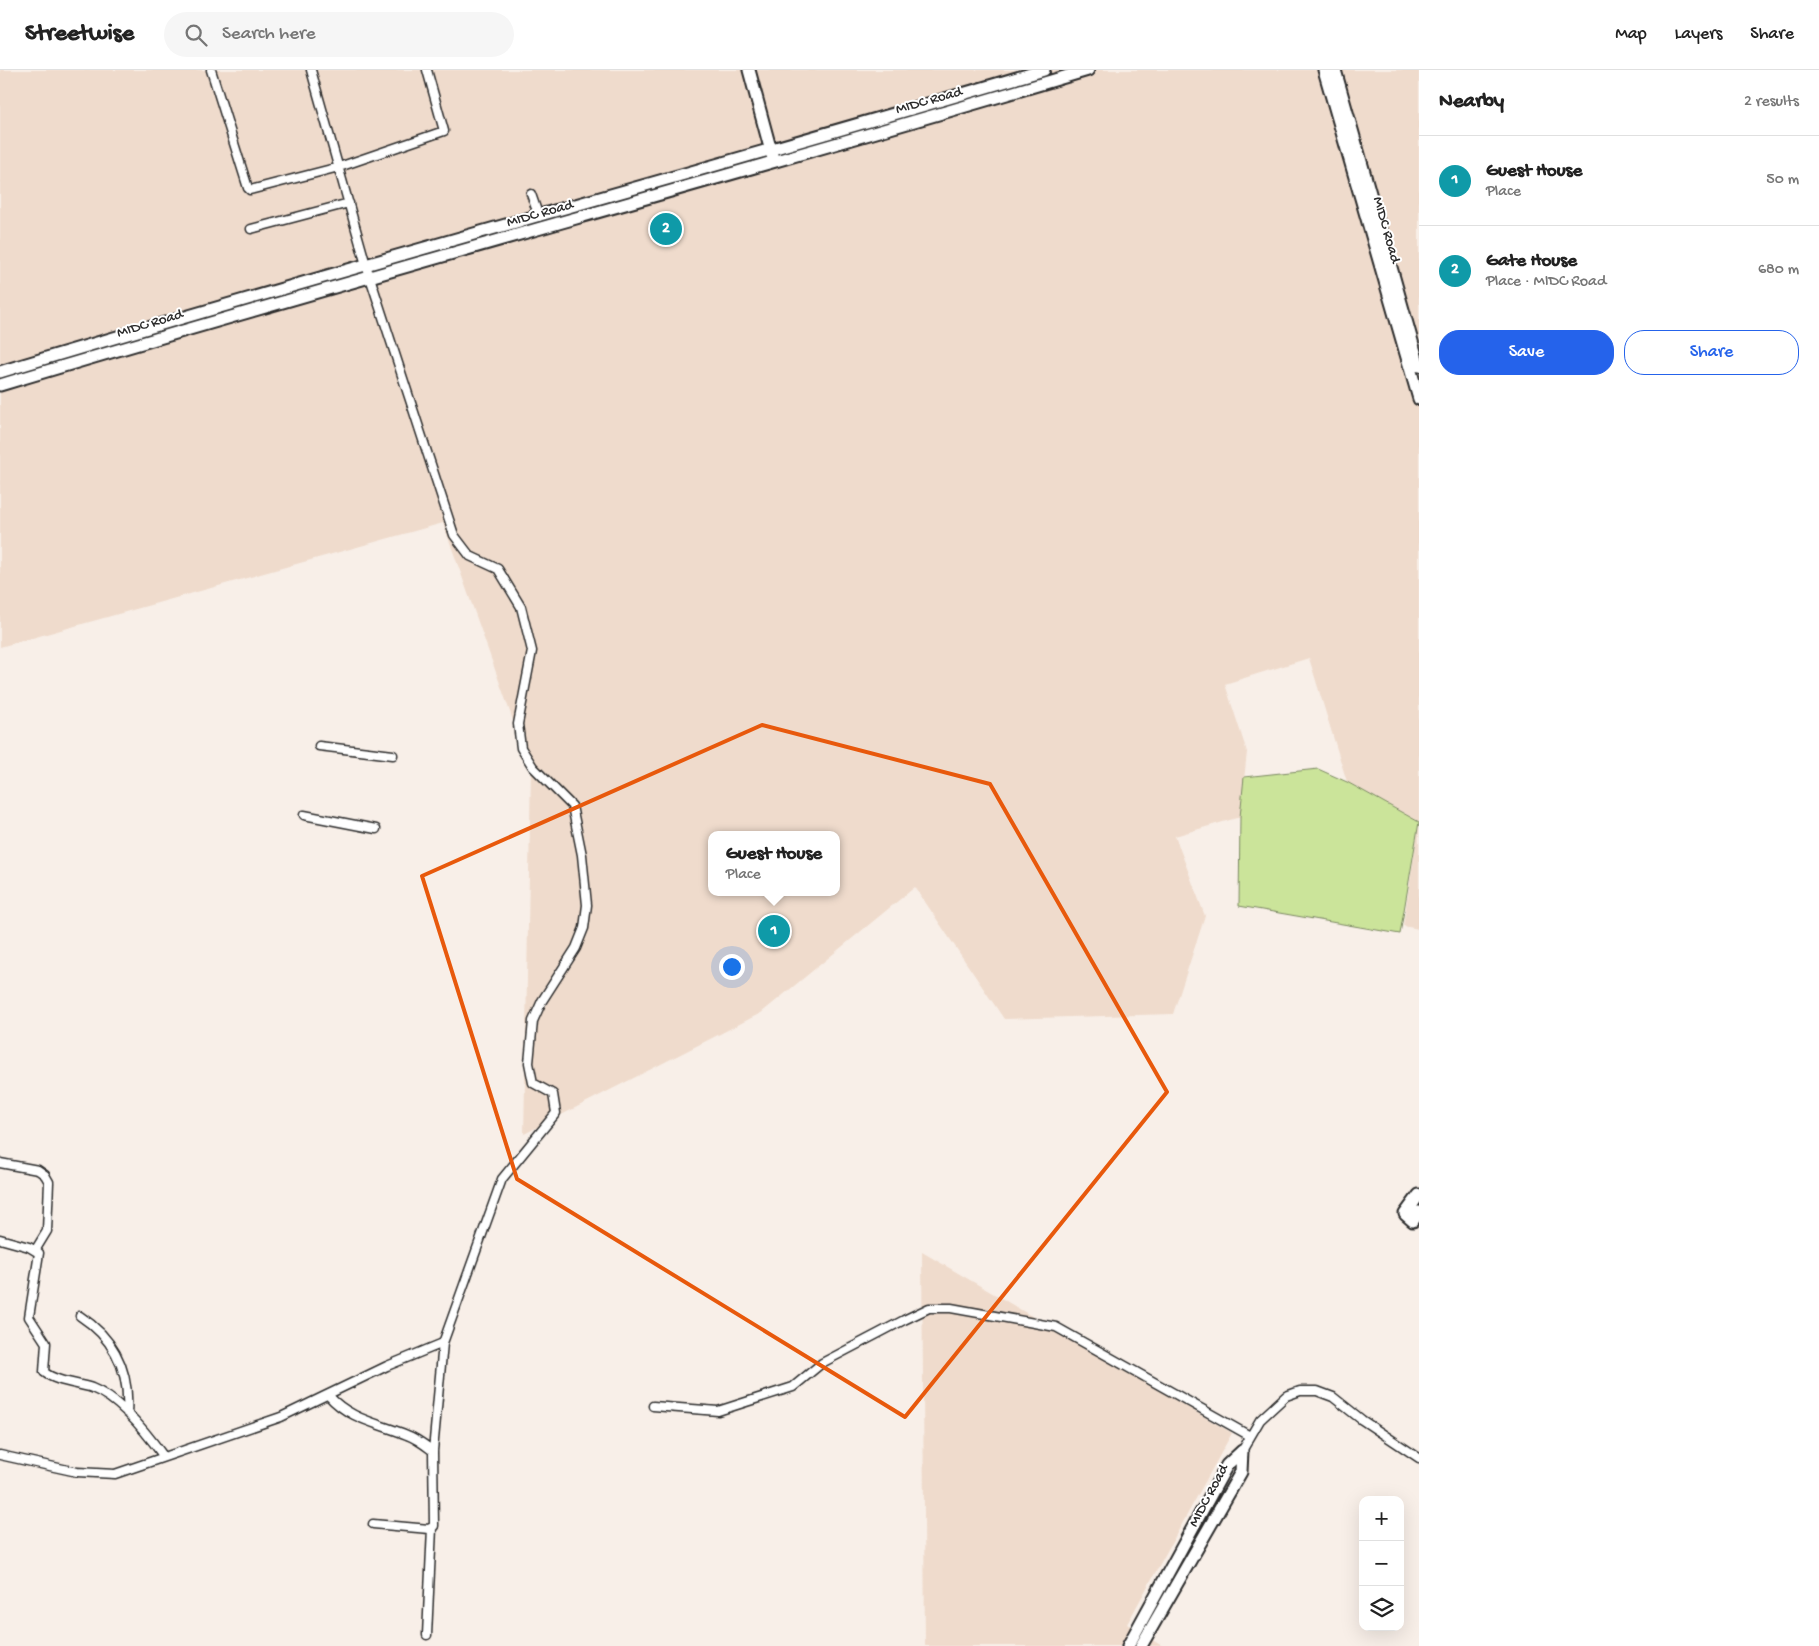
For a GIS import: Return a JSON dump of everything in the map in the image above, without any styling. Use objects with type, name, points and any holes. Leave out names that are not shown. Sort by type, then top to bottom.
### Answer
[{"type":"main road","points":[[749,70],[774,160]]},
{"type":"main road","name":"MIDC Road","points":[[0,372],[244,298],[538,217],[1044,70]]},
{"type":"main road","name":"MIDC Road","points":[[0,385],[231,315],[370,277],[1088,70]]},
{"type":"main road","name":"MIDC Road","points":[[1324,70],[1419,399]]},
{"type":"main road","name":"MIDC Road","points":[[1335,70],[1419,366]]},
{"type":"main road","points":[[1412,1216],[1419,1195]]},
{"type":"main road","name":"MIDC Road","points":[[1128,1646],[1227,1465],[1242,1451]]},
{"type":"main road","name":"MIDC Road","points":[[1141,1646],[1241,1472],[1242,1451]]},
{"type":"street","points":[[211,70],[248,188],[253,190],[339,168],[444,131],[427,70]]},
{"type":"street","points":[[311,70],[366,265],[454,535],[470,556],[498,570],[521,607],[532,651],[518,724],[521,748],[533,767],[572,806],[582,854],[587,905],[584,928],[576,948],[542,1001],[533,1021],[529,1063],[534,1083],[552,1094],[556,1113],[502,1179],[442,1343],[433,1450],[435,1522],[432,1528],[426,1635]]},
{"type":"street","points":[[531,194],[538,217]]},
{"type":"street","points":[[250,229],[349,203]]},
{"type":"street","points":[[319,746],[393,755]]},
{"type":"street","points":[[304,816],[376,828]]},
{"type":"street","points":[[0,1162],[38,1170],[45,1175],[49,1182],[47,1231],[36,1249],[39,1259],[29,1317],[46,1343],[44,1372],[93,1388],[146,1431],[164,1457]]},
{"type":"street","points":[[0,1240],[36,1249]]},
{"type":"street","points":[[653,1406],[718,1410],[793,1387],[822,1363],[904,1320],[929,1308],[951,1308],[1056,1326],[1250,1436]]},
{"type":"street","points":[[80,1316],[98,1328],[110,1345],[126,1381],[126,1413]]},
{"type":"street","points":[[0,1454],[77,1472],[115,1474],[281,1417],[386,1366],[442,1343]]},
{"type":"street","points":[[1242,1451],[1260,1420],[1286,1396],[1300,1391],[1317,1391],[1333,1397],[1419,1458]]},
{"type":"street","points":[[328,1395],[347,1412],[368,1423],[409,1436],[433,1450]]},
{"type":"street","points":[[373,1524],[432,1528]]},
{"type":"highlighted area","points":[[762,725],[990,784],[1167,1092],[905,1417],[517,1179],[422,876]]},
{"type":"shaded area","points":[[0,70],[1419,70],[1419,822],[1347,782],[1309,658],[1225,684],[1247,752],[1240,817],[1175,836],[1205,916],[1173,1014],[1004,1019],[915,887],[761,1013],[524,1134],[531,771],[443,523],[0,647]]},
{"type":"shaded area","points":[[1419,823],[1419,929],[1403,926]]},
{"type":"shaded area","points":[[922,1252],[1232,1433],[1127,1624],[1162,1646],[925,1646]]},
{"type":"green space","points":[[1318,769],[1347,782],[1419,822],[1400,934],[1239,906],[1240,817],[1244,777]]},
{"type":"place","name":"Gate House","points":[[666,229]]},
{"type":"place","name":"Guest House","points":[[774,931]]}]
